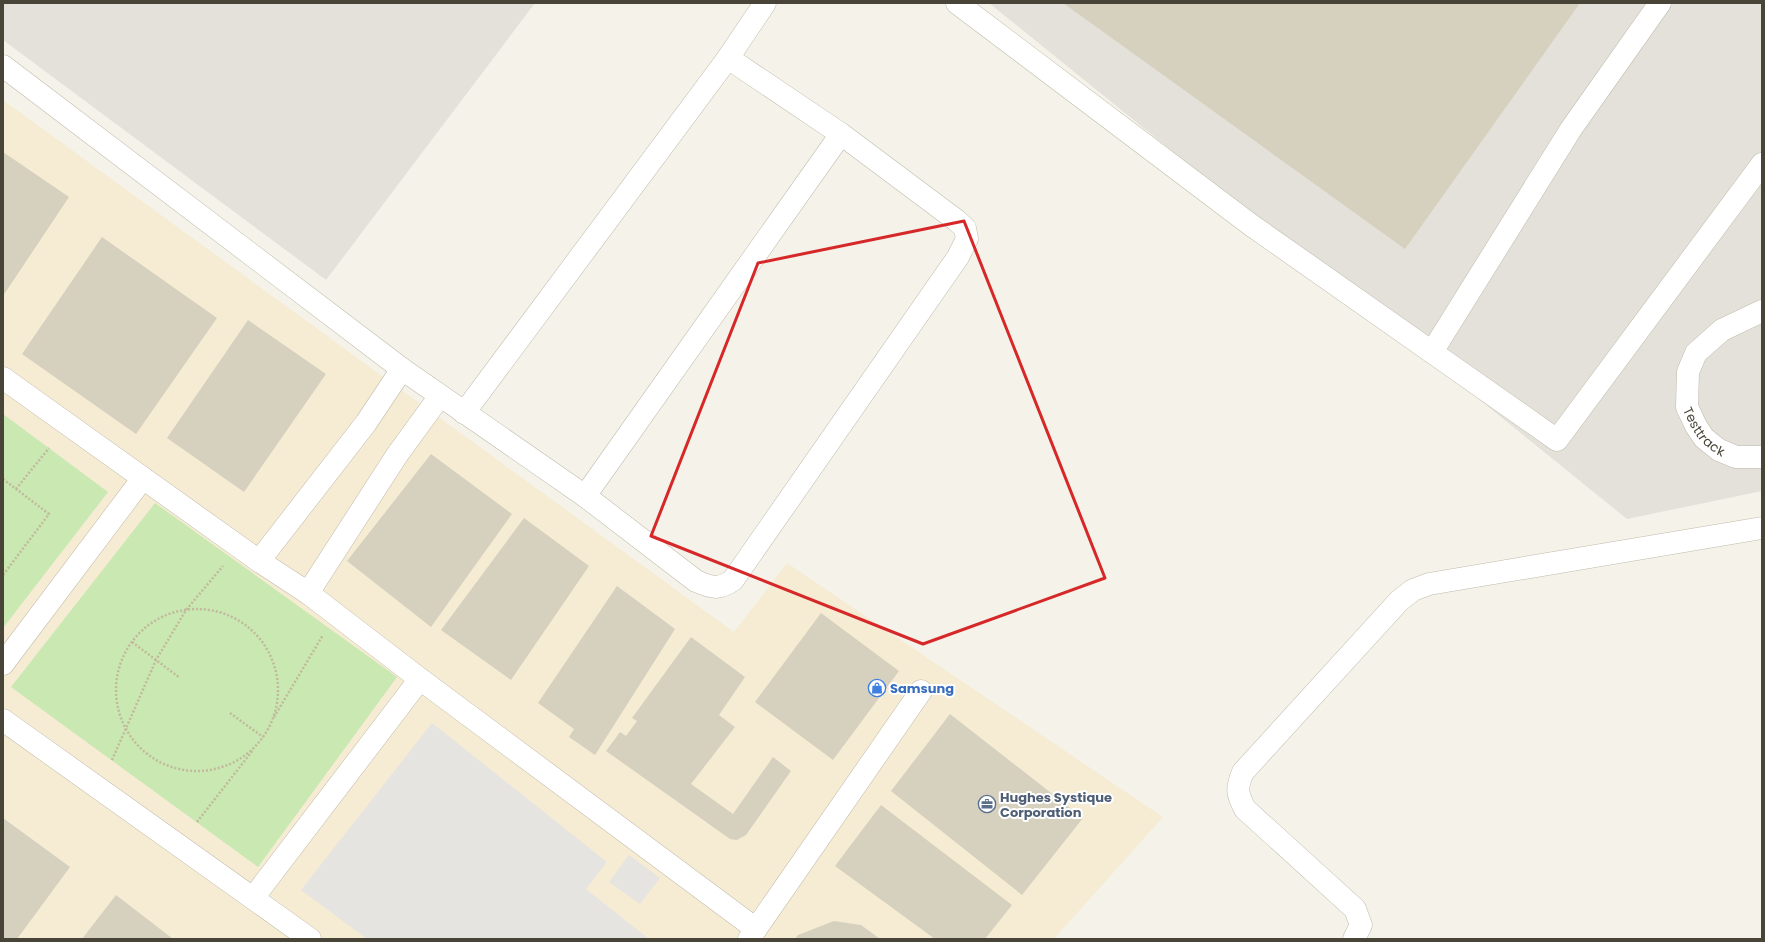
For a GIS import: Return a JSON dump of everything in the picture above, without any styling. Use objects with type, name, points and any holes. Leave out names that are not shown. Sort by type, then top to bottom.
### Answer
[{"type":"street","points":[[464,413],[728,58],[764,3]]},
{"type":"street","points":[[957,3],[1251,225],[1557,440],[1762,164]]},
{"type":"street","points":[[1432,352],[1571,129],[1660,3]]},
{"type":"street","points":[[3,66],[402,369],[585,496],[696,581],[708,587],[723,587],[733,580],[958,257],[967,239],[965,228],[956,220],[841,134],[728,58]]},
{"type":"street","points":[[585,496],[841,134]]},
{"type":"street","name":"Testtrack","points":[[1762,311],[1722,330],[1696,353],[1688,372],[1687,407],[1696,426],[1704,438],[1719,450],[1736,457],[1762,457]]},
{"type":"street","points":[[259,561],[366,423],[402,369]]},
{"type":"street","points":[[3,378],[259,561],[308,593],[753,934],[920,690]]},
{"type":"street","points":[[308,593],[397,455],[440,396]]},
{"type":"street","points":[[3,664],[143,478]]},
{"type":"street","points":[[1354,939],[1361,925],[1355,909],[1245,809],[1237,791],[1243,772],[1400,601],[1413,590],[1429,584],[1762,528]]},
{"type":"street","points":[[252,898],[420,679]]},
{"type":"street","points":[[3,720],[310,939]]},
{"type":"path","points":[[16,489],[49,448]]},
{"type":"path","points":[[3,479],[49,514],[3,575]]},
{"type":"path","points":[[112,760],[156,660],[186,610],[225,563]]},
{"type":"path","points":[[258,744],[241,759],[217,769],[189,772],[163,764],[140,748],[126,729],[116,700],[117,672],[128,647],[146,626],[170,612],[197,608],[223,612],[246,624],[264,643],[276,667],[279,693],[273,719],[263,737]]},
{"type":"path","points":[[197,822],[263,737],[324,634]]},
{"type":"path","points":[[132,642],[180,678]]},
{"type":"path","points":[[230,713],[263,737]]},
{"type":"highlighted area","points":[[964,221],[1105,578],[923,644],[651,536],[758,263]]},
{"type":"shaded area","points":[[3,3],[535,3],[326,280],[3,40]]},
{"type":"shaded area","points":[[989,3],[1762,3],[1762,491],[1627,519]]},
{"type":"shaded area","points":[[3,100],[734,632],[787,563],[1163,817],[1054,939],[3,939]]},
{"type":"shaded area","points":[[432,723],[607,862],[586,889],[649,939],[367,939],[301,890]]},
{"type":"shaded area","points":[[629,855],[660,878],[640,904],[609,882]]},
{"type":"green space","points":[[3,414],[108,492],[3,628]]},
{"type":"green space","points":[[155,503],[397,677],[258,867],[11,687]]},
{"type":"building","points":[[1063,3],[1580,3],[1405,249]]},
{"type":"building","points":[[3,152],[69,197],[3,296]]},
{"type":"building","points":[[102,237],[217,318],[136,434],[22,354]]},
{"type":"building","points":[[248,320],[326,374],[244,492],[167,438]]},
{"type":"building","points":[[431,454],[512,514],[431,627],[347,561]]},
{"type":"building","points":[[524,518],[589,566],[511,680],[441,630]]},
{"type":"building","points":[[617,586],[675,629],[595,755],[569,737],[574,729],[538,703]]},
{"type":"building","points":[[821,613],[899,671],[833,760],[755,702]]},
{"type":"building","points":[[691,637],[745,677],[719,715],[735,727],[691,784],[733,814],[773,757],[791,771],[746,835],[737,840],[730,839],[606,751],[620,732],[626,736],[637,721],[632,718]]},
{"type":"building","name":"Hughes Systique Corporation","points":[[950,714],[1083,818],[1022,895],[891,791]]},
{"type":"building","points":[[881,805],[1012,905],[985,939],[935,939],[835,866]]},
{"type":"building","points":[[3,818],[70,867],[17,939],[3,939]]},
{"type":"building","points":[[116,895],[173,939],[82,939]]},
{"type":"building","points":[[834,921],[861,925],[880,939],[795,939],[798,935]]},
{"type":"place","name":"Samsung","points":[[877,688]]},
{"type":"place","name":"Hughes Systique Corporation","points":[[987,804]]}]
